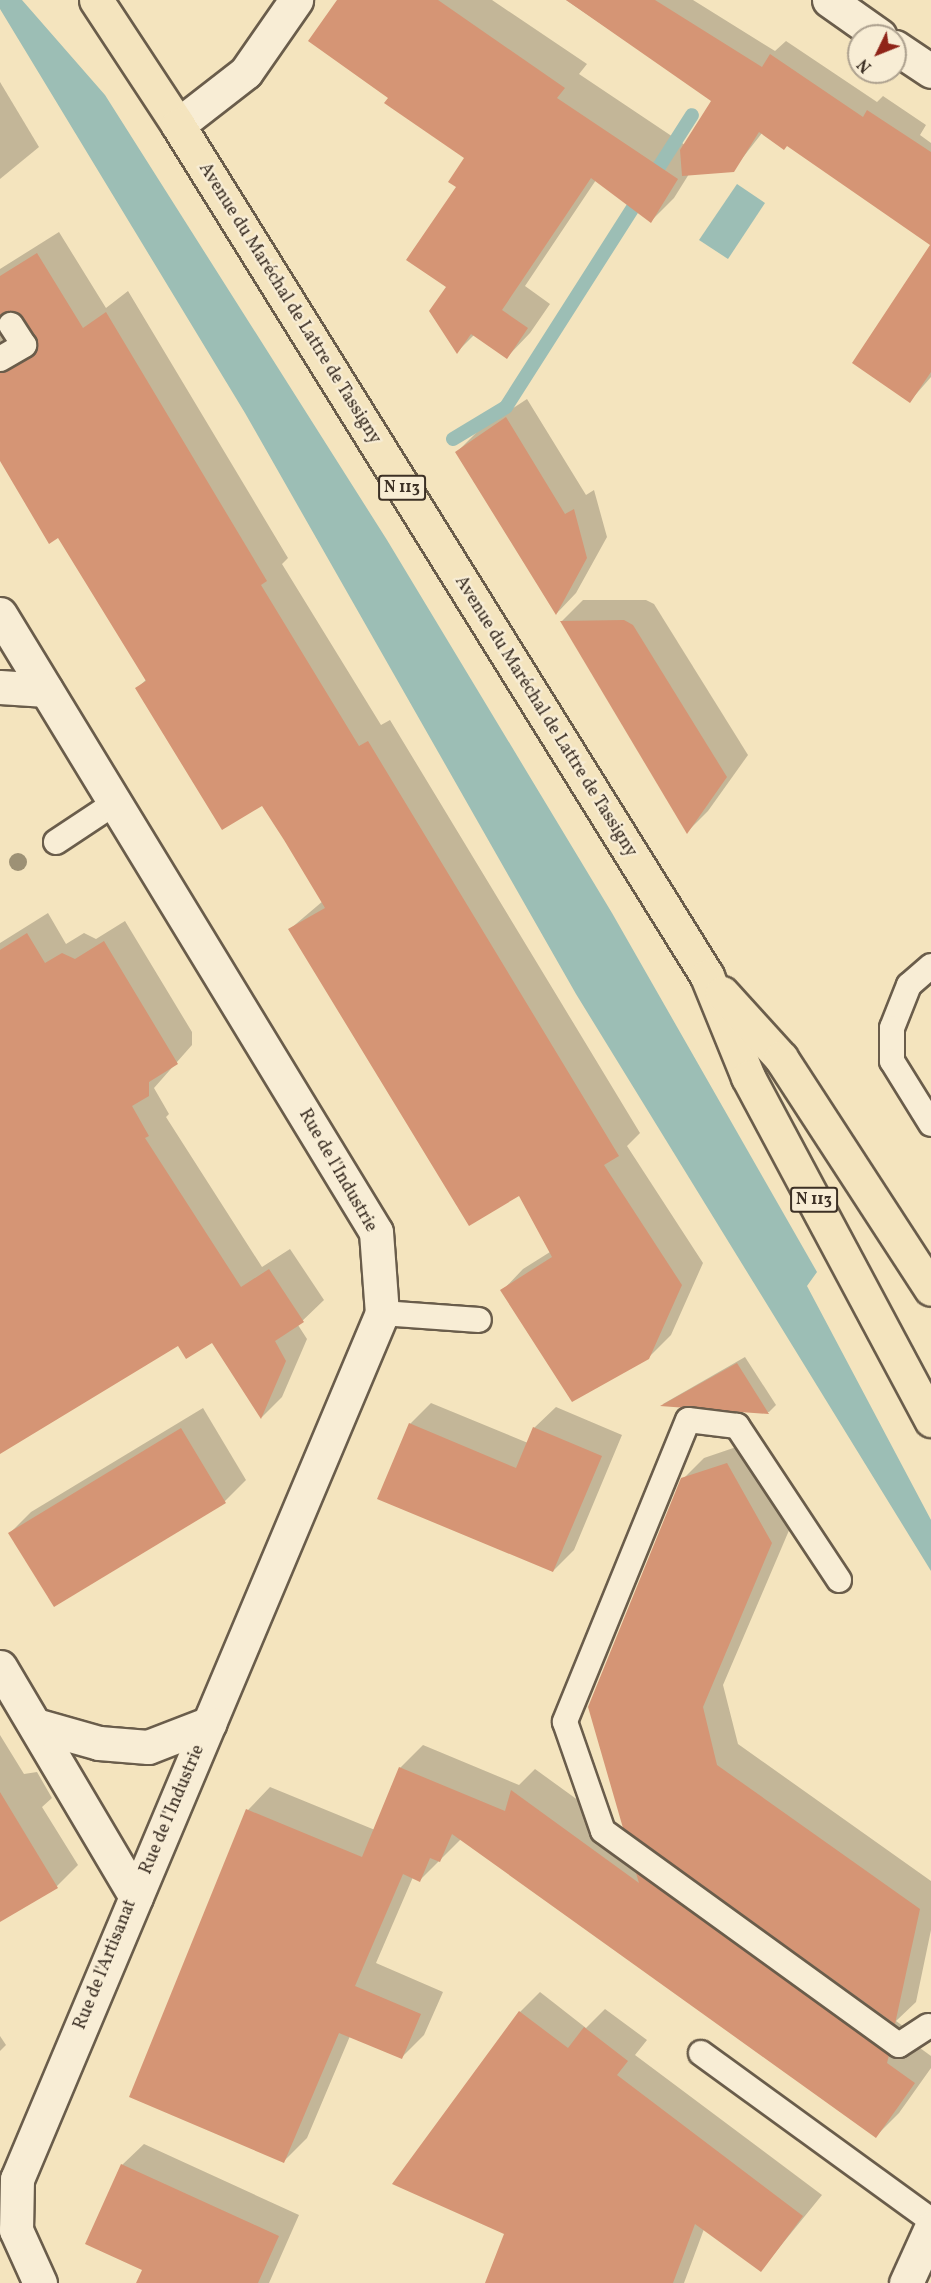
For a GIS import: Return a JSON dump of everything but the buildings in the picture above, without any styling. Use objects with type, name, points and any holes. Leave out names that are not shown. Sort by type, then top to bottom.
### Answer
[{"type":"main road","name":"Avenue du Maréchal de Lattre de Tassigny","points":[[96,0],[178,125],[707,976],[748,1077],[931,1420]]},
{"type":"main road","name":"Avenue du Maréchal de Lattre de Tassigny","points":[[707,976],[781,1058],[931,1289]]},
{"type":"street","points":[[178,125],[246,72],[296,0]]},
{"type":"street","points":[[829,0],[863,24]]},
{"type":"street","points":[[907,55],[931,71]]},
{"type":"street","name":"Rue de l'Industrie","points":[[0,614],[375,1232],[382,1313],[136,1897]]},
{"type":"street","points":[[0,687],[46,690]]},
{"type":"street","name":"Rue de l'Artisanat","points":[[0,1667],[136,1897],[17,2179],[16,2230],[40,2283]]},
{"type":"street","name":"Rue de l'Industrie","points":[[35,1725],[99,1743],[148,1747],[210,1723]]},
{"type":"street","points":[[906,2283],[931,2228]]},
{"type":"lane","points":[[0,360],[24,345],[11,325]]},
{"type":"lane","points":[[56,842],[115,803]]},
{"type":"lane","points":[[931,966],[909,984],[892,1028],[892,1061],[931,1124]]},
{"type":"lane","points":[[382,1313],[479,1320]]},
{"type":"lane","points":[[839,1580],[737,1426],[688,1420],[565,1722],[603,1831],[899,2045],[930,2026]]},
{"type":"lane","points":[[701,2053],[931,2220]]},
{"type":"water","points":[[0,0],[22,0],[105,95],[387,540],[612,913],[817,1272],[807,1286],[931,1520],[931,1571],[576,994],[245,413],[0,9]]},
{"type":"water","points":[[737,184],[765,203],[728,259],[699,240]]},
{"type":"waterway","points":[[453,439],[506,407],[692,115]]}]
